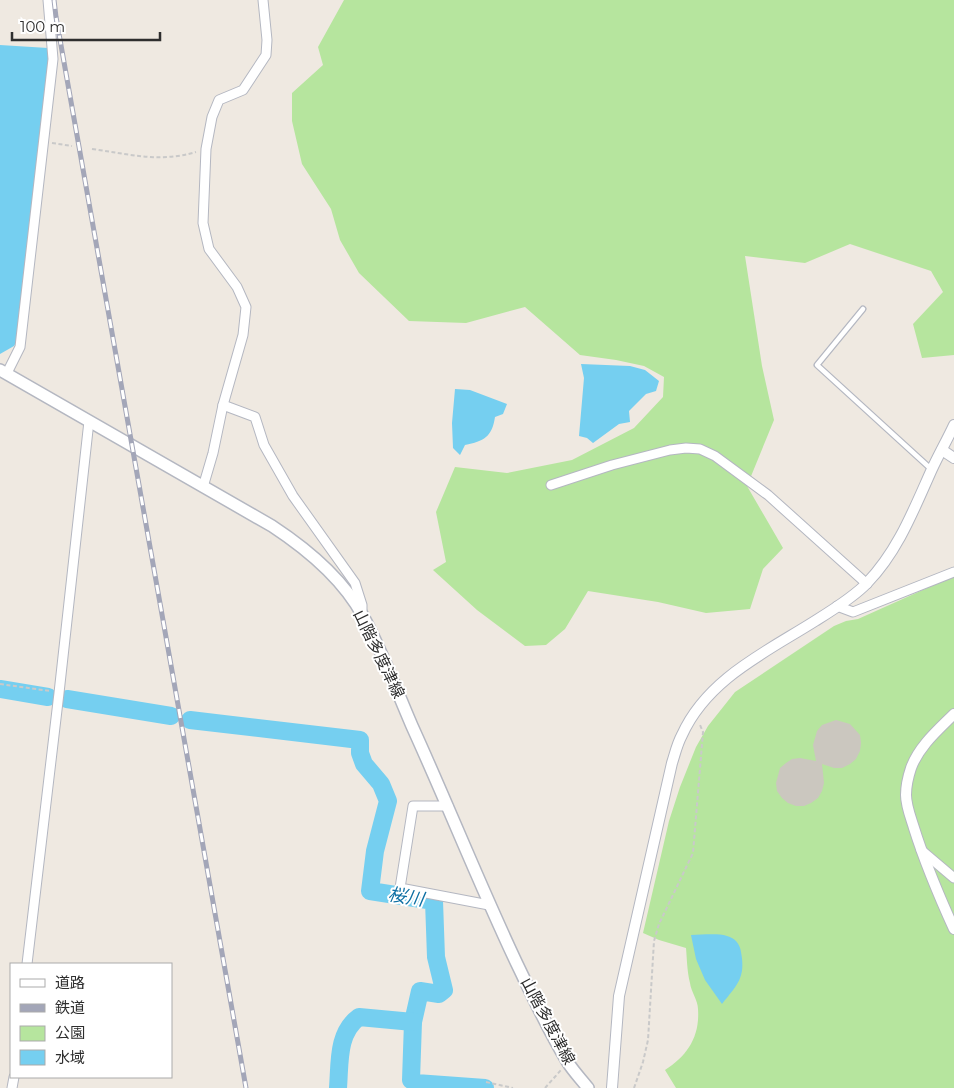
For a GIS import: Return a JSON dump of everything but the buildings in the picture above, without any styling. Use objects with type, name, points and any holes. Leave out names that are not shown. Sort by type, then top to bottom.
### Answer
[{"type":"main road","name":"山階多度津線","points":[[3,371],[272,526],[298,543],[343,588],[362,614],[448,806],[489,905],[550,1033],[568,1063],[588,1088]]},
{"type":"street","points":[[3,371],[20,347],[53,59],[48,0]]},
{"type":"street","points":[[203,487],[213,453],[223,405],[243,335],[246,308],[237,287],[210,249],[202,223],[206,149],[212,117],[219,100],[242,90],[266,55],[267,40],[263,0]]},
{"type":"street","points":[[223,405],[254,417],[264,445],[293,496],[355,584],[362,605],[362,614]]},
{"type":"street","points":[[27,963],[89,421]]},
{"type":"street","points":[[612,1088],[619,996],[672,763],[682,734],[715,688],[737,670],[837,606],[866,584],[897,544],[954,425]]},
{"type":"street","points":[[550,485],[612,465],[670,450],[700,449],[715,456],[768,495],[866,584]]},
{"type":"street","points":[[942,450],[954,458]]},
{"type":"street","points":[[837,606],[853,612],[954,572]]},
{"type":"street","points":[[954,714],[930,738],[920,752],[907,782],[906,796],[921,850],[954,929]]},
{"type":"street","points":[[448,806],[413,806],[400,888],[489,905]]},
{"type":"street","points":[[921,850],[954,878]]},
{"type":"lane","points":[[862,309],[817,365],[932,470]]},
{"type":"path","points":[[44,141],[72,146]]},
{"type":"path","points":[[92,150],[160,158],[184,155],[206,149]]},
{"type":"path","points":[[0,684],[59,692]]},
{"type":"path","points":[[634,1088],[648,1040],[654,941],[659,924],[693,854],[703,732],[694,715]]},
{"type":"path","points":[[546,1088],[568,1063]]},
{"type":"path","points":[[486,1082],[513,1088]]},
{"type":"green space","points":[[344,0],[954,0],[954,355],[922,358],[913,324],[943,292],[931,271],[850,244],[805,263],[745,256],[762,366],[774,420],[747,486],[783,548],[763,569],[750,609],[706,613],[658,602],[588,591],[565,629],[546,645],[525,646],[477,610],[433,570],[446,562],[436,512],[455,467],[507,473],[572,460],[634,428],[663,397],[664,377],[644,366],[580,355],[525,307],[466,323],[409,321],[359,273],[340,240],[331,209],[302,164],[292,121],[292,93],[323,65],[318,47]]},
{"type":"green space","points":[[954,576],[954,1088],[676,1088],[665,1070],[686,1052],[694,1037],[698,1019],[698,1006],[689,979],[686,948],[643,933],[669,821],[696,747],[708,726],[735,692],[834,626],[858,619]]},
{"type":"water","points":[[0,45],[48,48],[50,56],[19,338],[14,346],[0,354]]},
{"type":"water","points":[[581,364],[630,366],[645,370],[659,381],[656,391],[646,394],[629,411],[630,422],[619,424],[593,443],[587,438],[579,436],[584,378]]},
{"type":"water","points":[[455,389],[470,390],[507,404],[503,414],[495,417],[489,434],[482,440],[465,445],[460,455],[453,448],[452,423]]},
{"type":"water","points":[[691,935],[723,935],[735,940],[740,946],[741,975],[736,986],[722,1004],[705,980],[696,959]]},
{"type":"waterway","name":"桜川","points":[[0,689],[48,697]]},
{"type":"waterway","name":"桜川","points":[[67,699],[171,716]]},
{"type":"waterway","name":"桜川","points":[[190,720],[360,740],[360,753],[364,764],[381,784],[388,801],[375,851],[370,891],[434,901],[436,957],[444,990],[439,994],[420,991],[413,1022],[411,1080],[416,1083],[485,1088]]},
{"type":"waterway","points":[[338,1088],[343,1040],[347,1031],[359,1017],[413,1022]]},
{"type":"railway","points":[[54,0],[246,1088]]}]
